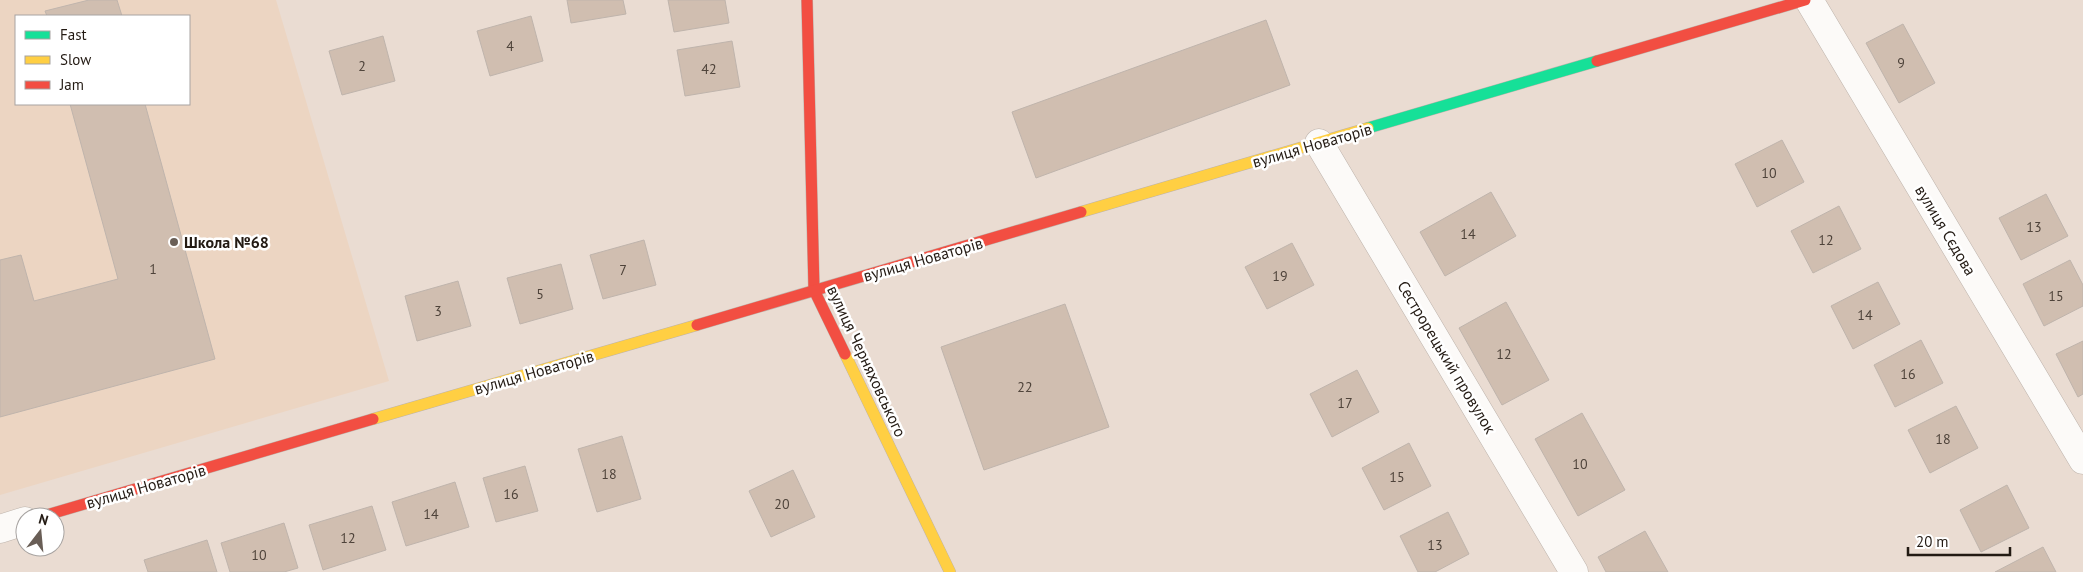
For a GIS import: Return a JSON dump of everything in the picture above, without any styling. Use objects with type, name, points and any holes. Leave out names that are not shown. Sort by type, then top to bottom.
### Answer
[{"type":"street","name":"вулиця Черняховського","points":[[807,0],[814,290],[950,572]]},
{"type":"street","name":"вулиця Новаторів","points":[[65,510],[1807,0]]},
{"type":"street","name":"вулиця Сєдова","points":[[1807,0],[2083,460]]},
{"type":"street","name":"Сестрорецький провулок","points":[[1319,143],[1574,572]]},
{"type":"street","points":[[0,529],[15,525]]},
{"type":"shaded area","name":"Школа №68","points":[[0,0],[276,0],[389,381],[0,495]]},
{"type":"building","points":[[89,0],[117,0],[122,15],[47,15],[45,11]]},
{"type":"building","points":[[567,0],[623,0],[626,14],[571,23]]},
{"type":"building","points":[[668,0],[725,0],[729,23],[674,32]]},
{"type":"building","points":[[531,16],[543,61],[490,76],[477,31]]},
{"type":"building","points":[[1266,20],[1290,85],[1036,178],[1012,112]]},
{"type":"building","points":[[1903,24],[1935,83],[1899,103],[1866,43]]},
{"type":"building","points":[[383,36],[395,81],[342,95],[329,51]]},
{"type":"building","points":[[732,41],[740,87],[685,96],[677,50]]},
{"type":"building","points":[[70,105],[145,105],[215,359],[0,417],[0,260],[21,255],[34,301],[118,279]]},
{"type":"building","points":[[1782,140],[1804,182],[1757,207],[1735,164]]},
{"type":"building","points":[[1491,192],[1516,236],[1445,276],[1420,232]]},
{"type":"building","points":[[2046,194],[2068,236],[2021,260],[1999,218]]},
{"type":"building","points":[[1839,206],[1861,249],[1813,273],[1791,231]]},
{"type":"building","points":[[644,240],[656,285],[603,299],[590,255]]},
{"type":"building","points":[[1292,243],[1314,285],[1267,309],[1245,267]]},
{"type":"building","points":[[2070,260],[2083,285],[2083,306],[2044,326],[2023,284]]},
{"type":"building","points":[[561,264],[573,309],[520,324],[507,278]]},
{"type":"building","points":[[458,281],[471,326],[417,341],[405,296]]},
{"type":"building","points":[[1878,282],[1900,324],[1853,349],[1831,306]]},
{"type":"building","points":[[1506,302],[1549,380],[1502,405],[1459,328]]},
{"type":"building","points":[[1065,304],[1109,427],[984,470],[941,347]]},
{"type":"building","points":[[1921,340],[1943,383],[1895,407],[1874,365]]},
{"type":"building","points":[[2083,341],[2083,394],[2078,397],[2056,354]]},
{"type":"building","points":[[1357,370],[1379,412],[1332,437],[1310,394]]},
{"type":"building","points":[[1956,406],[1978,448],[1930,473],[1908,430]]},
{"type":"building","points":[[1582,413],[1625,490],[1578,516],[1535,439]]},
{"type":"building","points":[[622,436],[641,499],[597,512],[578,449]]},
{"type":"building","points":[[1409,443],[1431,486],[1384,510],[1362,468]]},
{"type":"building","points":[[525,466],[538,511],[496,522],[483,478]]},
{"type":"building","points":[[793,470],[815,517],[771,537],[749,491]]},
{"type":"building","points":[[455,482],[469,527],[406,546],[392,502]]},
{"type":"building","points":[[2007,485],[2029,528],[1981,552],[1960,510]]},
{"type":"building","points":[[372,506],[386,550],[323,570],[309,525]]},
{"type":"building","points":[[1448,512],[1469,554],[1435,572],[1418,572],[1400,536]]},
{"type":"building","points":[[284,523],[298,568],[284,572],[230,572],[221,543]]},
{"type":"building","points":[[1645,531],[1668,572],[1606,572],[1598,557]]},
{"type":"building","points":[[207,540],[217,572],[148,572],[144,560]]},
{"type":"building","points":[[2043,547],[2056,572],[1995,572]]},
{"type":"traffic: fast","points":[[1368,128],[1597,61]]},
{"type":"traffic: slow","points":[[1081,212],[1368,128]]},
{"type":"traffic: slow","points":[[373,419],[697,325]]},
{"type":"traffic: slow","points":[[845,354],[950,572]]},
{"type":"traffic: jam","points":[[807,0],[814,290],[845,354]]},
{"type":"traffic: jam","points":[[1597,61],[1805,0]]},
{"type":"traffic: jam","points":[[697,325],[1081,212]]},
{"type":"traffic: jam","points":[[65,510],[373,419]]},
{"type":"place","name":"Школа №68","points":[[174,242]]}]
